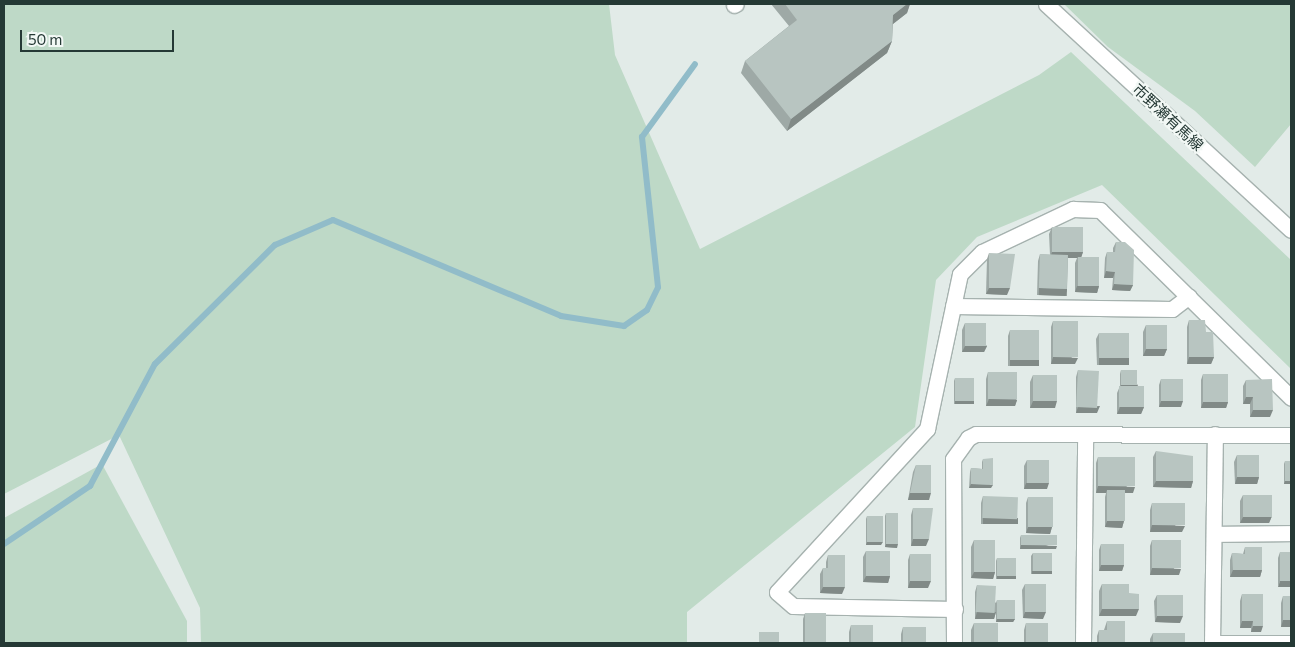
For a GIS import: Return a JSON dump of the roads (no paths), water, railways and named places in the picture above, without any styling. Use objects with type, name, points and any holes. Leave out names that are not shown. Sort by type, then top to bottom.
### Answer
[{"type":"street","name":"市野瀬有馬線","points":[[1046,4],[1291,230]]},
{"type":"street","points":[[955,608],[793,606],[777,592],[927,429],[960,274],[982,252],[1073,209],[1100,210],[1291,398]]},
{"type":"street","points":[[953,306],[1172,309],[1189,296]]},
{"type":"street","points":[[954,643],[953,459],[962,442],[976,434],[1291,435]]},
{"type":"street","points":[[1215,434],[1212,643],[1291,643]]},
{"type":"street","points":[[1083,643],[1085,435]]},
{"type":"street","points":[[1214,534],[1291,532]]},
{"type":"waterway","points":[[4,544],[90,486],[155,364],[275,245],[333,220],[561,316],[624,326],[647,310],[658,287],[642,137],[695,64]]}]
